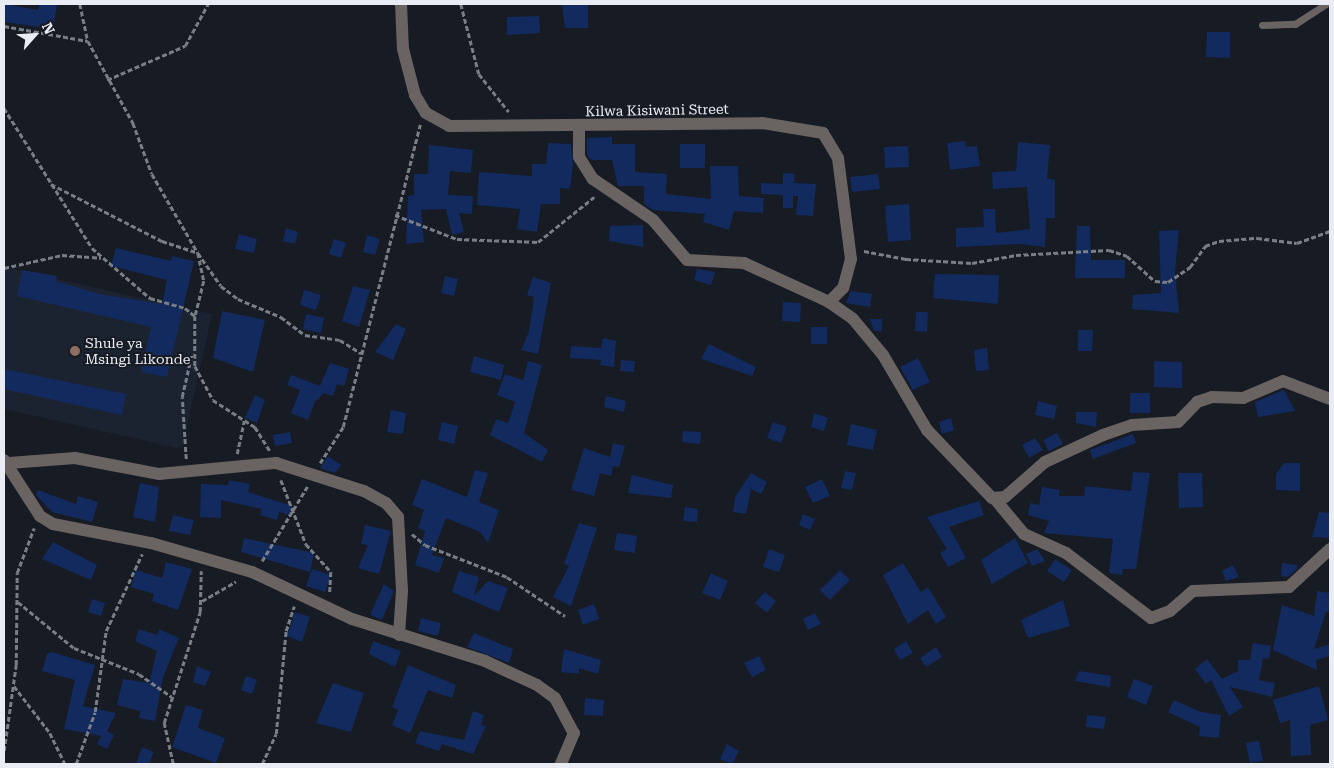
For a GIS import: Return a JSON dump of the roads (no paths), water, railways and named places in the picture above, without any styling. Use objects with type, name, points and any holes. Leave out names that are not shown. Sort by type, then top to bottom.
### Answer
[{"type":"street","name":"Kilwa Kisiwani Street","points":[[401,4],[406,63],[414,95],[426,113],[449,126],[762,123],[823,133],[838,158],[849,224],[848,274],[843,288],[829,302]]},
{"type":"street","points":[[579,126],[579,157],[593,179],[654,220],[687,260],[744,263],[829,302],[870,336],[926,430],[985,495],[994,498],[1005,497],[1045,462],[1116,429],[1178,422],[1203,399],[1243,398],[1283,381],[1330,399]]},
{"type":"street","points":[[399,635],[402,591],[398,517],[386,503],[364,491],[314,473],[276,463],[235,465],[159,474],[75,458],[6,462],[40,516],[98,536],[151,543],[252,572],[326,607],[399,635],[485,661],[555,698],[574,733],[561,764]]},
{"type":"street","points":[[994,498],[1024,534],[1066,553],[1151,618],[1170,611],[1193,591],[1289,587],[1330,549]]},
{"type":"lane","points":[[1262,25],[1295,24],[1326,4]]},
{"type":"place","name":"Shule ya Msingi Likonde","points":[[75,351]]}]
